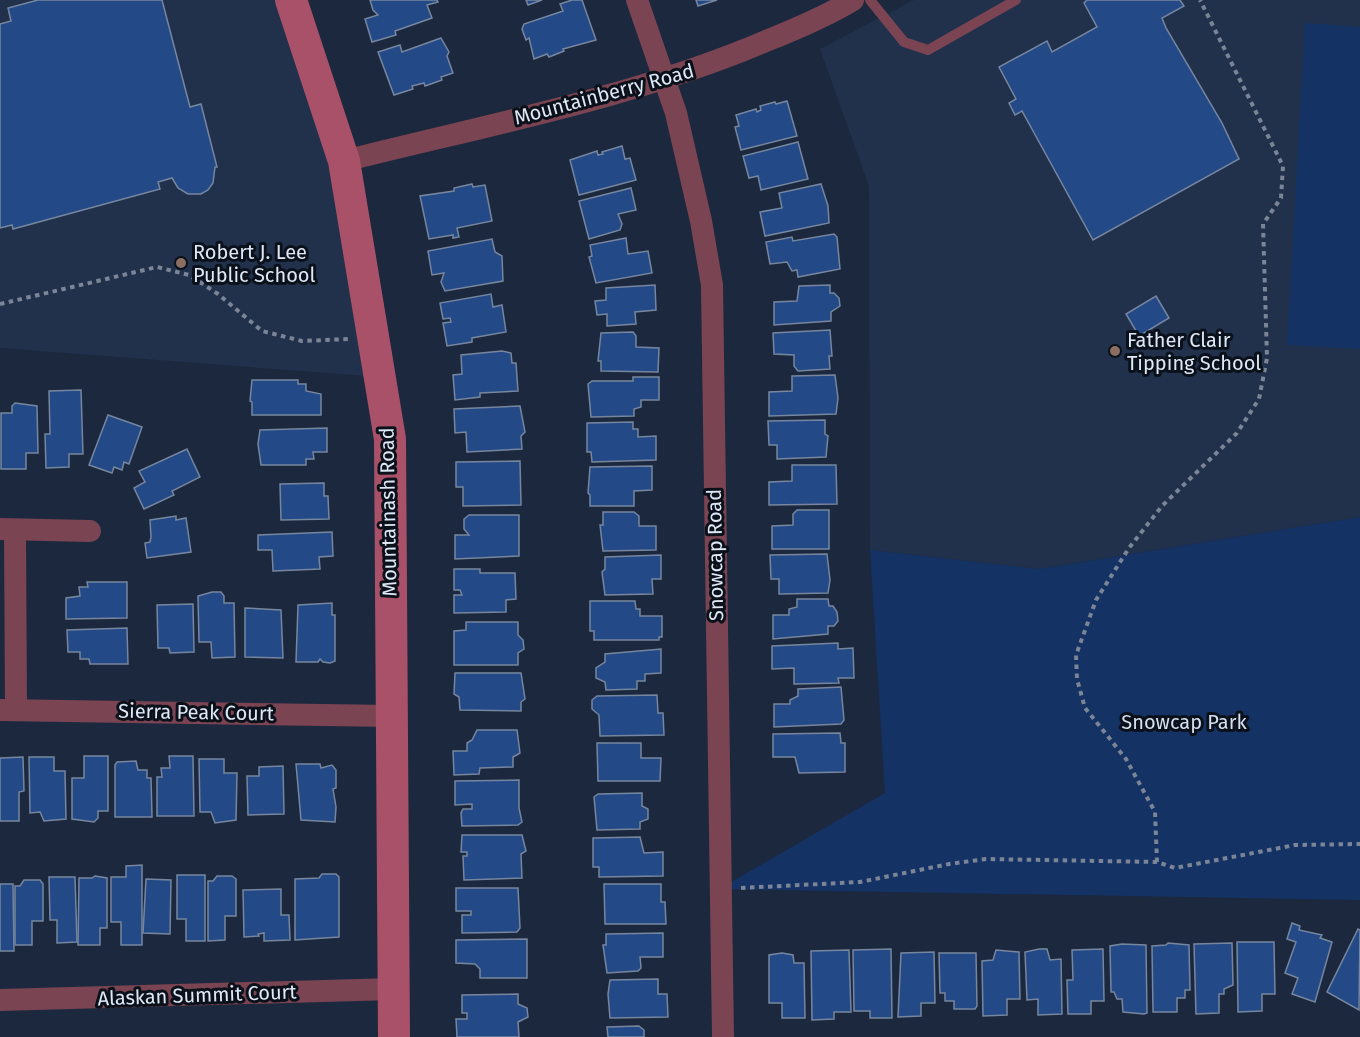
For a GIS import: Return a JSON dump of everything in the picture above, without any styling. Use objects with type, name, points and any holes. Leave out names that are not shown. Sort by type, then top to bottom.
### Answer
[{"type":"street","name":"Mountainash Road","points":[[291,0],[344,161],[390,439],[394,1037]]},
{"type":"street","name":"Snowcap Road","points":[[637,0],[678,124],[700,221],[711,285],[723,1037]]},
{"type":"street","name":"Mountainberry Road","points":[[344,161],[585,101],[718,62],[827,15],[853,0]]},
{"type":"street","points":[[8,710],[7,529],[90,531]]},
{"type":"street","name":"Sierra Peak Court","points":[[8,710],[392,716]]},
{"type":"street","name":"Alaskan Summit Court","points":[[0,1000],[393,989]]},
{"type":"lane","points":[[870,0],[904,42],[928,50],[1016,0]]},
{"type":"path","points":[[1157,862],[1155,812],[1126,759],[1085,708],[1077,679],[1076,655],[1096,600],[1129,548],[1162,506],[1237,433],[1258,399],[1267,358],[1263,224],[1281,198],[1283,166],[1200,0]]},
{"type":"path","points":[[0,304],[157,267],[189,275],[218,294],[262,331],[282,338],[302,341],[373,338]]},
{"type":"path","points":[[719,889],[860,882],[948,864],[986,859],[1157,862],[1175,868],[1295,845],[1360,844]]},
{"type":"shaded area","name":"Robert J. Lee Public School","points":[[0,0],[285,0],[304,48],[379,377],[0,348]]},
{"type":"shaded area","name":"Father Clair Tipping School","points":[[914,0],[1360,0],[1360,517],[1039,569],[870,550],[869,186],[820,49]]},
{"type":"green space","points":[[1305,23],[1360,27],[1360,349],[1287,345]]},
{"type":"green space","name":"Snowcap Park","points":[[1360,517],[1360,900],[719,889],[885,793],[870,550],[1039,569]]},
{"type":"building","points":[[38,0],[162,0],[190,107],[201,104],[217,167],[215,167],[213,183],[208,190],[201,194],[188,194],[178,188],[172,178],[158,182],[160,189],[13,229],[12,225],[0,228],[0,24],[11,21],[8,8]]},
{"type":"building","points":[[370,0],[437,0],[438,2],[427,5],[432,18],[395,31],[396,35],[372,42],[365,19],[378,15],[373,10]]},
{"type":"building","points":[[526,0],[542,0],[528,5]]},
{"type":"building","points":[[582,0],[596,40],[563,49],[564,51],[549,57],[547,54],[534,59],[529,38],[526,40],[522,29],[524,24],[563,11],[560,4]]},
{"type":"building","points":[[696,0],[717,0],[698,6]]},
{"type":"building","points":[[1087,0],[1180,0],[1184,6],[1162,18],[1222,123],[1239,159],[1093,240],[1022,111],[1015,115],[1009,103],[1016,99],[999,67],[1047,41],[1052,52],[1097,27],[1084,3]]},
{"type":"building","points":[[441,38],[449,52],[447,56],[453,73],[441,77],[442,80],[425,86],[424,83],[412,86],[413,89],[394,95],[378,52],[400,45],[402,52]]},
{"type":"building","points":[[787,101],[797,136],[741,150],[735,127],[739,126],[736,115],[756,109],[757,112],[761,110],[760,106]]},
{"type":"building","points":[[798,142],[808,179],[761,190],[758,176],[749,178],[743,156]]},
{"type":"building","points":[[622,146],[625,159],[630,158],[636,180],[579,195],[570,160],[597,151],[598,155],[603,154],[602,152]]},
{"type":"building","points":[[472,184],[473,187],[485,185],[492,221],[457,228],[459,237],[453,238],[453,235],[429,239],[420,196],[454,191],[454,188]]},
{"type":"building","points":[[821,184],[828,206],[829,223],[765,236],[760,212],[782,208],[779,193]]},
{"type":"building","points":[[631,188],[636,210],[618,214],[622,224],[620,230],[589,239],[579,201]]},
{"type":"building","points":[[834,234],[837,237],[840,269],[798,277],[797,270],[792,271],[787,262],[770,264],[766,242],[792,237],[793,241]]},
{"type":"building","points":[[626,238],[628,254],[648,251],[652,273],[596,283],[589,257],[592,256],[590,245]]},
{"type":"building","points":[[492,239],[495,252],[502,256],[503,281],[445,291],[441,282],[444,273],[432,275],[428,251]]},
{"type":"building","points":[[655,285],[656,310],[635,312],[636,324],[607,326],[607,314],[597,315],[595,301],[606,300],[606,288]]},
{"type":"building","points":[[830,285],[830,293],[834,293],[839,298],[840,306],[831,312],[831,321],[774,325],[774,302],[797,301],[799,286]]},
{"type":"building","points":[[491,294],[493,307],[502,305],[506,332],[472,338],[472,342],[447,346],[443,323],[451,322],[450,318],[443,319],[440,303]]},
{"type":"building","points":[[1156,296],[1169,318],[1139,336],[1126,314]]},
{"type":"building","points":[[830,330],[832,356],[829,356],[830,369],[798,371],[794,366],[794,355],[774,354],[773,333]]},
{"type":"building","points":[[633,332],[636,336],[636,347],[659,348],[658,372],[601,371],[601,361],[598,361],[601,333]]},
{"type":"building","points":[[502,351],[511,353],[512,363],[516,363],[518,391],[480,393],[480,397],[455,400],[453,375],[462,374],[461,355]]},
{"type":"building","points":[[835,375],[838,398],[836,414],[769,416],[769,392],[792,391],[792,376]]},
{"type":"building","points":[[633,377],[659,377],[659,400],[641,400],[641,407],[634,409],[634,416],[591,417],[588,384],[592,381],[633,381]]},
{"type":"building","points":[[252,380],[298,380],[298,384],[306,384],[306,391],[321,394],[321,415],[252,415],[252,402],[250,401]]},
{"type":"building","points":[[81,390],[83,454],[69,454],[69,467],[46,468],[45,434],[50,434],[49,391]]},
{"type":"building","points":[[15,403],[37,406],[38,453],[26,453],[26,469],[1,469],[1,413],[12,413],[12,406]]},
{"type":"building","points":[[520,406],[525,432],[521,436],[522,449],[467,452],[466,432],[455,433],[454,409]]},
{"type":"building","points":[[108,415],[142,427],[129,464],[124,462],[122,470],[114,467],[112,473],[89,465]]},
{"type":"building","points":[[825,420],[825,434],[828,436],[826,457],[777,459],[777,445],[769,445],[768,421]]},
{"type":"building","points":[[633,422],[633,429],[638,429],[638,437],[656,436],[656,460],[592,462],[591,452],[587,452],[587,423]]},
{"type":"building","points":[[327,428],[327,452],[313,452],[314,459],[306,459],[306,465],[261,465],[258,444],[260,430]]},
{"type":"building","points":[[187,449],[200,477],[172,491],[174,495],[144,509],[134,488],[145,482],[139,471]]},
{"type":"building","points":[[520,461],[521,505],[463,506],[463,487],[456,487],[456,462]]},
{"type":"building","points":[[792,465],[836,465],[837,504],[769,505],[769,482],[792,481]]},
{"type":"building","points":[[652,466],[652,490],[634,491],[634,506],[590,506],[588,493],[590,467]]},
{"type":"building","points":[[324,483],[324,496],[328,496],[329,519],[281,520],[280,484]]},
{"type":"building","points":[[797,510],[829,510],[829,549],[772,549],[772,526],[793,525],[793,514]]},
{"type":"building","points":[[603,512],[634,512],[639,516],[639,526],[656,526],[656,550],[603,551],[600,525],[603,525]]},
{"type":"building","points":[[469,515],[519,515],[519,556],[455,559],[455,535],[469,535],[464,529],[464,519]]},
{"type":"building","points":[[176,516],[176,520],[186,518],[191,552],[147,558],[145,543],[150,542],[150,520]]},
{"type":"building","points":[[332,532],[333,556],[319,557],[320,569],[273,571],[272,550],[258,550],[258,535]]},
{"type":"building","points":[[827,554],[830,580],[828,593],[779,594],[779,579],[771,579],[770,555]]},
{"type":"building","points":[[661,555],[661,579],[652,579],[653,594],[605,595],[602,572],[605,569],[605,557]]},
{"type":"building","points":[[454,569],[480,569],[480,573],[515,573],[516,599],[506,600],[506,612],[454,613],[454,595],[462,595],[460,590],[454,590]]},
{"type":"building","points":[[87,582],[127,582],[127,618],[66,619],[66,598],[80,596],[79,587],[88,587]]},
{"type":"building","points":[[221,592],[224,596],[224,603],[234,603],[235,657],[212,658],[211,642],[199,642],[198,596]]},
{"type":"building","points":[[797,599],[828,599],[829,606],[833,606],[837,612],[838,621],[834,626],[828,626],[828,634],[773,639],[773,615],[789,615],[789,609],[797,607]]},
{"type":"building","points":[[590,601],[635,601],[636,609],[640,609],[640,616],[662,616],[662,637],[659,637],[659,640],[594,640],[594,631],[590,631]]},
{"type":"building","points":[[332,603],[332,615],[335,615],[335,661],[330,663],[320,659],[318,662],[296,662],[298,605]]},
{"type":"building","points":[[193,604],[194,652],[170,653],[169,648],[158,648],[157,605]]},
{"type":"building","points":[[245,608],[281,610],[283,658],[245,657]]},
{"type":"building","points":[[466,622],[518,622],[518,635],[523,640],[524,649],[518,653],[518,665],[454,665],[454,631],[466,630]]},
{"type":"building","points":[[127,628],[128,664],[90,664],[89,659],[80,659],[80,652],[68,652],[67,630]]},
{"type":"building","points":[[838,643],[838,649],[853,648],[854,678],[838,678],[839,683],[794,684],[794,668],[772,669],[772,646]]},
{"type":"building","points":[[661,649],[661,673],[645,674],[645,681],[637,681],[637,689],[606,690],[605,682],[596,678],[596,668],[605,662],[605,654]]},
{"type":"building","points":[[455,673],[521,673],[525,699],[521,702],[521,711],[460,710],[459,697],[454,694]]},
{"type":"building","points":[[841,687],[844,720],[841,724],[774,727],[774,704],[790,704],[790,700],[798,696],[798,689]]},
{"type":"building","points":[[657,695],[658,713],[663,713],[664,735],[600,736],[599,715],[592,709],[592,700],[597,696]]},
{"type":"building","points":[[477,730],[517,730],[520,753],[513,757],[513,767],[480,768],[479,774],[454,775],[453,751],[467,751],[467,743],[472,740]]},
{"type":"building","points":[[840,733],[841,743],[845,743],[845,772],[799,773],[795,757],[773,757],[773,734]]},
{"type":"building","points":[[597,743],[641,743],[641,758],[661,758],[660,781],[598,781]]},
{"type":"building","points":[[84,756],[108,756],[108,811],[98,811],[98,818],[94,822],[72,819],[72,778],[84,778]]},
{"type":"building","points":[[169,756],[193,756],[194,816],[157,816],[157,777],[162,777],[161,768],[170,768]]},
{"type":"building","points":[[23,757],[24,791],[19,792],[19,821],[0,821],[0,758]]},
{"type":"building","points":[[29,757],[54,757],[54,771],[65,771],[66,819],[44,821],[40,812],[30,813]]},
{"type":"building","points":[[199,759],[224,759],[224,773],[237,773],[236,820],[215,823],[211,812],[200,812]]},
{"type":"building","points":[[136,761],[138,770],[147,770],[147,778],[151,778],[152,817],[115,817],[115,765],[117,762]]},
{"type":"building","points":[[296,764],[320,764],[321,768],[332,765],[336,770],[336,788],[333,789],[336,807],[335,822],[301,820]]},
{"type":"building","points":[[283,766],[284,814],[248,815],[247,776],[259,776],[259,767]]},
{"type":"building","points":[[519,780],[519,808],[522,822],[518,825],[462,826],[461,813],[463,809],[472,809],[472,804],[455,805],[455,781]]},
{"type":"building","points":[[642,793],[642,806],[648,809],[648,819],[640,822],[640,829],[597,830],[594,797],[598,794]]},
{"type":"building","points":[[462,835],[522,835],[526,851],[521,854],[522,878],[464,880],[463,856],[467,856],[467,852],[461,852]]},
{"type":"building","points":[[640,837],[644,853],[663,852],[663,876],[599,877],[599,867],[593,867],[593,838]]},
{"type":"building","points":[[142,865],[142,945],[121,945],[121,922],[111,922],[111,877],[126,877],[126,866]]},
{"type":"building","points":[[322,874],[336,874],[339,877],[339,937],[295,940],[295,879],[319,878]]},
{"type":"building","points":[[177,875],[205,875],[205,941],[186,941],[186,919],[177,919]]},
{"type":"building","points":[[95,876],[107,878],[107,928],[100,928],[100,945],[78,945],[79,878]]},
{"type":"building","points":[[217,876],[232,876],[236,879],[236,916],[225,916],[225,940],[208,941],[208,881],[213,881]]},
{"type":"building","points":[[49,877],[75,877],[77,942],[57,943],[57,920],[50,920]]},
{"type":"building","points":[[146,879],[171,880],[170,934],[143,933]]},
{"type":"building","points":[[24,880],[40,880],[43,884],[43,921],[32,921],[32,945],[15,945],[15,886],[20,886]]},
{"type":"building","points":[[0,884],[13,884],[14,951],[0,951]]},
{"type":"building","points":[[604,884],[661,884],[661,902],[665,902],[666,924],[605,924]]},
{"type":"building","points":[[456,888],[518,888],[520,928],[517,932],[462,933],[462,915],[471,915],[471,911],[456,911]]},
{"type":"building","points":[[281,889],[281,915],[289,915],[290,940],[264,941],[264,933],[258,934],[259,936],[244,937],[243,890]]},
{"type":"building","points":[[1292,923],[1300,926],[1299,930],[1322,935],[1320,938],[1332,942],[1315,1002],[1292,994],[1298,978],[1285,973],[1296,942],[1287,939]]},
{"type":"building","points":[[1358,929],[1360,930],[1359,1010],[1327,992]]},
{"type":"building","points":[[663,933],[663,957],[640,957],[641,968],[638,971],[607,973],[603,945],[606,945],[606,934]]},
{"type":"building","points":[[527,939],[527,978],[480,978],[480,969],[475,964],[456,963],[456,940]]},
{"type":"building","points":[[1237,942],[1274,942],[1275,994],[1262,994],[1262,1011],[1238,1012]]},
{"type":"building","points":[[1168,943],[1189,945],[1190,990],[1185,990],[1185,998],[1177,998],[1177,1012],[1153,1012],[1152,946]]},
{"type":"building","points":[[1232,943],[1233,985],[1224,989],[1224,994],[1219,994],[1219,1013],[1196,1014],[1194,944]]},
{"type":"building","points":[[1146,945],[1147,1013],[1123,1012],[1122,999],[1117,999],[1114,992],[1111,992],[1110,946]]},
{"type":"building","points":[[891,949],[892,1018],[870,1018],[870,1011],[854,1011],[853,950]]},
{"type":"building","points":[[1047,949],[1050,960],[1061,959],[1062,1014],[1038,1015],[1038,999],[1027,1000],[1025,952]]},
{"type":"building","points":[[1103,949],[1104,1001],[1091,1001],[1091,1014],[1068,1014],[1067,980],[1073,980],[1072,950]]},
{"type":"building","points":[[849,950],[851,1012],[834,1012],[834,1019],[812,1020],[811,951]]},
{"type":"building","points":[[996,950],[1019,952],[1020,999],[1007,999],[1007,1015],[983,1016],[982,961],[993,960]]},
{"type":"building","points":[[934,952],[935,1003],[921,1003],[921,1016],[898,1017],[901,953]]},
{"type":"building","points":[[782,953],[793,955],[794,963],[804,963],[805,1018],[782,1018],[782,1003],[769,1003],[769,955]]},
{"type":"building","points":[[939,953],[976,953],[977,1006],[975,1009],[954,1009],[954,1001],[945,1001],[945,993],[940,993]]},
{"type":"building","points":[[658,979],[658,994],[667,994],[668,1017],[610,1018],[608,994],[610,980]]},
{"type":"building","points":[[518,994],[518,1004],[527,1008],[528,1017],[518,1022],[519,1037],[457,1037],[456,1019],[467,1019],[467,1013],[462,1013],[462,995]]},
{"type":"building","points":[[639,1026],[644,1030],[644,1037],[608,1037],[607,1027]]},
{"type":"place","name":"Robert J. Lee Public School","points":[[181,263]]},
{"type":"place","name":"Father Clair Tipping School","points":[[1115,351]]}]
